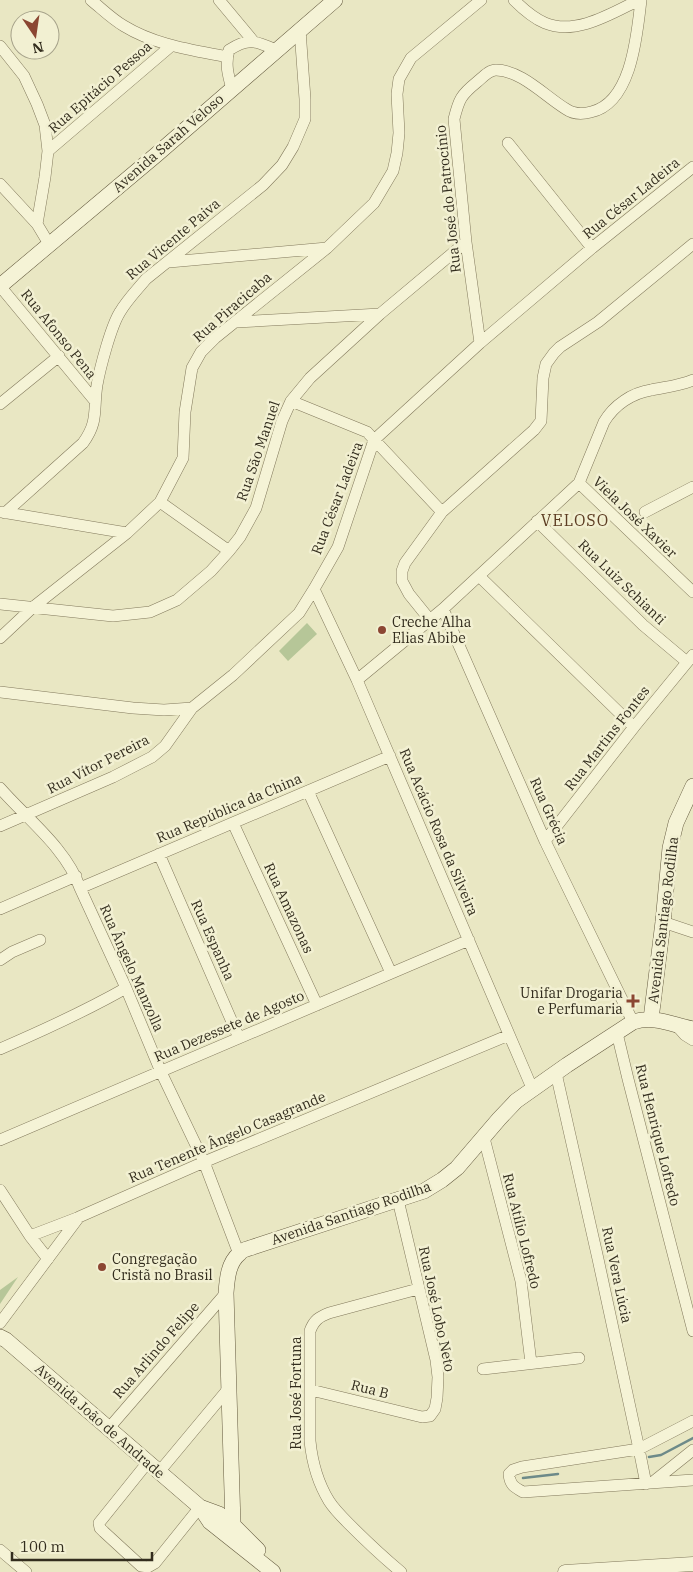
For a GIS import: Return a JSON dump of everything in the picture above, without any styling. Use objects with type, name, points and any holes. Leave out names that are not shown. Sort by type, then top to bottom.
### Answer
[{"type":"main road","name":"Avenida Sarah Veloso","points":[[0,286],[156,155],[335,0]]},
{"type":"main road","name":"Avenida Santiago Rodilha","points":[[239,1254],[250,1248],[424,1191],[457,1168],[511,1107],[532,1088],[634,1022],[642,1019],[651,1019],[672,833],[687,804],[693,786]]},
{"type":"main road","points":[[651,1019],[668,1021],[677,1026],[693,1029]]},
{"type":"main road","points":[[233,1525],[226,1293],[227,1278],[231,1265],[239,1254]]},
{"type":"main road","name":"Avenida João de Andrade","points":[[0,1337],[208,1512],[233,1525],[261,1552],[273,1572]]},
{"type":"main road","points":[[208,1512],[229,1510],[233,1504]]},
{"type":"main road","name":"Avenida João de Andrade","points":[[208,1512],[216,1526],[273,1572]]},
{"type":"street","points":[[91,0],[124,26],[148,38],[171,46],[227,57]]},
{"type":"street","points":[[219,0],[254,42]]},
{"type":"street","name":"Rua Piracicaba","points":[[0,638],[32,608],[126,533],[160,502],[183,458],[185,412],[192,368],[201,352],[215,338],[327,248],[374,203],[393,171],[397,153],[397,94],[399,79],[404,67],[411,58],[481,0]]},
{"type":"street","points":[[514,0],[535,18],[546,24],[574,26],[596,21],[640,0]]},
{"type":"street","name":"Rua José do Patrocínio","points":[[480,343],[466,242],[454,119],[458,103],[464,93],[488,72],[496,70],[516,74],[568,110],[583,114],[598,111],[606,106],[622,88],[636,42],[640,0]]},
{"type":"street","name":"Rua Vicente Paiva","points":[[2,512],[83,444],[89,435],[95,419],[98,382],[119,313],[132,295],[146,279],[263,185],[282,165],[305,119],[300,30]]},
{"type":"street","points":[[232,88],[227,70],[229,50],[241,42],[254,42],[276,50]]},
{"type":"street","points":[[0,46],[24,76],[45,126],[48,151],[36,224]]},
{"type":"street","name":"Rua Epitácio Pessoa","points":[[48,151],[171,46]]},
{"type":"street","points":[[508,143],[592,248]]},
{"type":"street","name":"Rua César Ladeira","points":[[192,708],[232,675],[299,613],[338,547],[374,440],[480,343],[592,248],[693,167]]},
{"type":"street","points":[[0,184],[36,224],[49,244]]},
{"type":"street","name":"Rua São Manuel","points":[[0,604],[113,616],[150,612],[177,600],[211,571],[240,537],[256,508],[282,421],[291,401],[310,378],[360,332],[466,242]]},
{"type":"street","points":[[430,620],[409,594],[402,580],[405,563],[442,512],[534,430],[541,420],[543,378],[546,364],[560,347],[598,322],[693,244]]},
{"type":"street","points":[[169,262],[327,248]]},
{"type":"street","name":"Rua Afonso Pena","points":[[0,286],[95,401]]},
{"type":"street","points":[[236,322],[380,314]]},
{"type":"street","points":[[350,316],[360,332]]},
{"type":"street","points":[[0,404],[59,356]]},
{"type":"street","points":[[357,680],[443,609],[579,483],[604,422],[615,407],[623,401],[648,390],[677,386],[693,380]]},
{"type":"street","points":[[291,401],[366,432],[442,512]]},
{"type":"street","name":"Viela José Xavier","points":[[579,483],[693,592]]},
{"type":"street","points":[[645,512],[693,487]]},
{"type":"street","points":[[160,502],[229,552]]},
{"type":"street","points":[[2,512],[126,533]]},
{"type":"street","name":"Rua Luiz Schianti","points":[[537,521],[643,625],[690,658]]},
{"type":"street","points":[[479,576],[634,727]]},
{"type":"street","name":"Rua Acácio Rosa da Silveira","points":[[314,589],[357,680],[532,1088]]},
{"type":"street","name":"Rua Grécia","points":[[443,609],[545,841],[634,1022]]},
{"type":"street","name":"Rua Martins Fontes","points":[[545,841],[690,658]]},
{"type":"street","points":[[0,692],[133,708],[164,710],[192,708]]},
{"type":"street","name":"Rua Vítor Pereira","points":[[0,826],[113,777],[152,757],[165,746],[192,708]]},
{"type":"street","name":"Rua República da China","points":[[80,888],[390,756]]},
{"type":"street","name":"Rua Ângelo Manzolla","points":[[0,788],[54,845],[76,876],[126,988],[160,1072],[204,1162],[239,1254]]},
{"type":"street","points":[[308,791],[391,973]]},
{"type":"street","name":"Rua Amazonas","points":[[233,823],[317,1005]]},
{"type":"street","name":"Rua Espanha","points":[[159,854],[239,1038]]},
{"type":"street","points":[[0,909],[76,876]]},
{"type":"street","points":[[663,922],[693,932]]},
{"type":"street","points":[[0,960],[12,952],[40,940]]},
{"type":"street","name":"Rua Dezessete de Agosto","points":[[0,1140],[469,940]]},
{"type":"street","points":[[0,1049],[56,1026],[126,988]]},
{"type":"street","points":[[677,1026],[685,1035],[693,1040]]},
{"type":"street","name":"Rua Henrique Lofredo","points":[[618,1033],[628,1079],[693,1331]]},
{"type":"street","name":"Rua Tenente Ângelo Casagrande","points":[[0,1323],[79,1217],[204,1162],[510,1035]]},
{"type":"street","name":"Rua Vera Lúcia","points":[[556,1073],[639,1448],[649,1483]]},
{"type":"street","name":"Rua Atílio Lofredo","points":[[484,1138],[521,1281],[531,1363]]},
{"type":"street","points":[[0,1190],[30,1236],[48,1259]]},
{"type":"street","name":"Rua José Lobo Neto","points":[[398,1200],[436,1360],[438,1377],[435,1409],[430,1416],[422,1417]]},
{"type":"street","points":[[30,1236],[79,1217]]},
{"type":"street","name":"Rua José Fortuna","points":[[401,1572],[357,1532],[329,1501],[318,1477],[312,1457],[310,1441],[310,1330],[316,1320],[328,1312],[418,1289]]},
{"type":"street","name":"Rua Arlindo Felipe","points":[[109,1428],[226,1293]]},
{"type":"street","points":[[483,1369],[579,1358]]},
{"type":"street","points":[[208,1512],[155,1563],[148,1567],[141,1566],[104,1532],[99,1525],[229,1388]]},
{"type":"street","name":"Rua B","points":[[311,1390],[422,1417]]},
{"type":"street","points":[[693,1421],[639,1448],[522,1467],[513,1470],[509,1474],[510,1482],[513,1486],[523,1492],[693,1480]]},
{"type":"street","points":[[649,1483],[693,1450]]},
{"type":"street","points":[[0,1550],[26,1572]]},
{"type":"street","points":[[565,1572],[693,1564]]},
{"type":"green space","points":[[307,623],[317,634],[288,661],[279,651]]},
{"type":"green space","points":[[18,1277],[0,1304],[0,1290]]},
{"type":"waterway","points":[[649,1457],[661,1455],[693,1438]]},
{"type":"waterway","points":[[523,1478],[558,1474]]},
{"type":"place","name":"Creche Alha Elias Abibe","points":[[382,630]]},
{"type":"place","name":"Unifar Drogaria e Perfumaria","points":[[633,1001]]},
{"type":"place","name":"Congregação Cristã no Brasil","points":[[102,1267]]},
{"type":"district","name":"VELOSO","points":[[575,520]]}]
